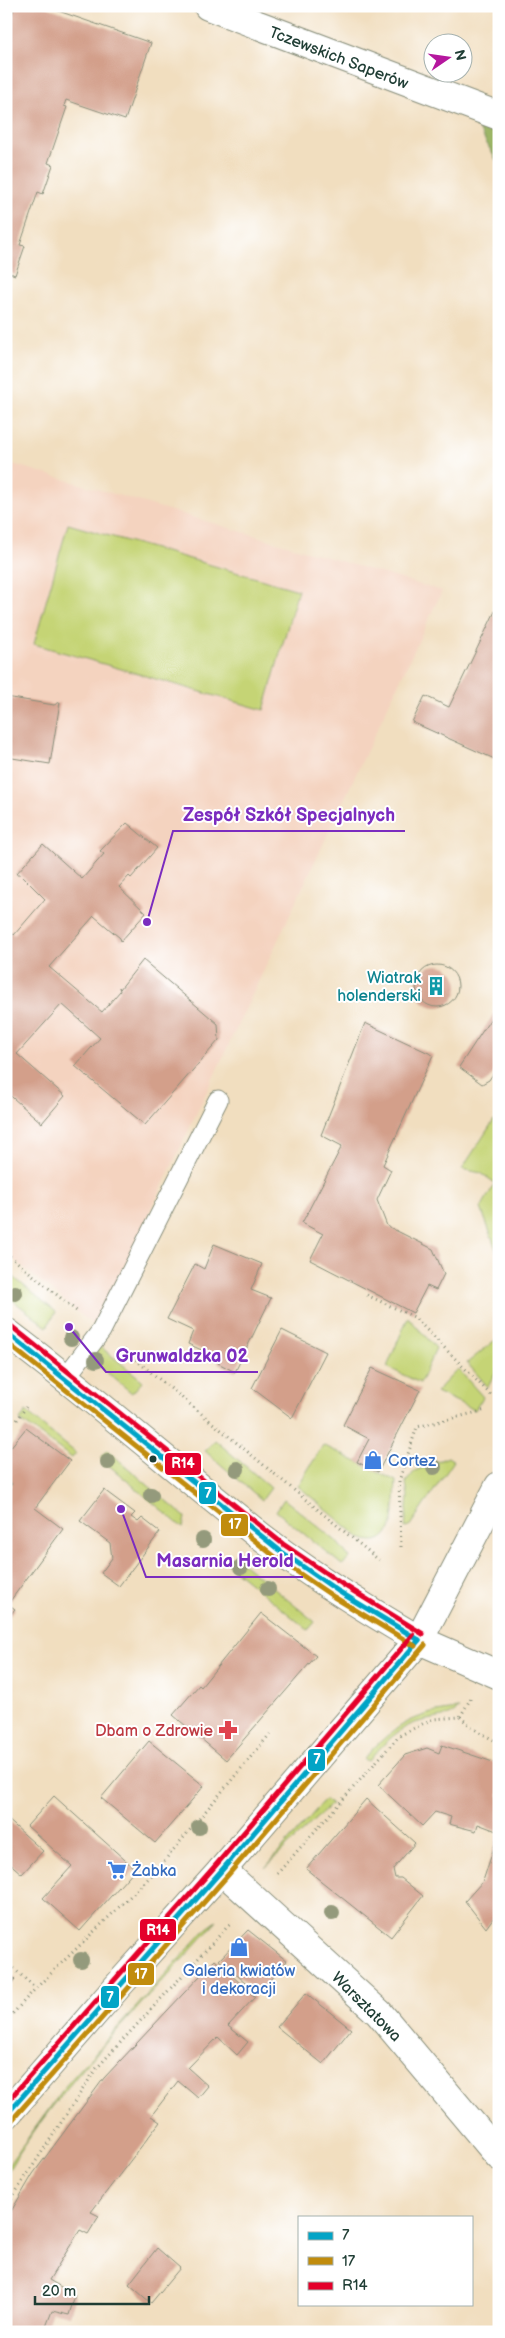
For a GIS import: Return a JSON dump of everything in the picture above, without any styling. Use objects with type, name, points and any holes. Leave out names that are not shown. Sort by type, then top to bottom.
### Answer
[{"type":"street","name":"Tczewskich Saperów","points":[[208,6],[499,116]]},
{"type":"street","points":[[6,1332],[66,1377],[261,1537],[351,1600],[418,1640],[494,1673]]},
{"type":"street","points":[[6,2115],[222,1870],[418,1640],[499,1486]]},
{"type":"street","name":"Warsztatowa","points":[[222,1870],[252,1900],[379,2013],[499,2156]]},
{"type":"lane","points":[[66,1377],[101,1331],[218,1100]]},
{"type":"path","points":[[6,1252],[379,1560]]},
{"type":"path","points":[[367,1295],[414,1317],[493,1397]]},
{"type":"path","points":[[16,1420],[26,1407]]},
{"type":"path","points":[[401,1547],[399,1481],[417,1427],[486,1410]]},
{"type":"path","points":[[460,1717],[494,1673]]},
{"type":"path","points":[[6,2207],[96,2069],[252,1900],[399,1736],[432,1719],[460,1717],[474,1729],[499,1743]]},
{"type":"path","points":[[6,2021],[36,1988],[154,1874],[270,1734]]},
{"type":"path","points":[[6,1962],[36,1988]]},
{"type":"shaded area","points":[[6,462],[442,591],[96,1327],[6,1253]]},
{"type":"green space","points":[[477,126],[499,134],[499,165]]},
{"type":"green space","points":[[68,524],[298,590],[264,710],[34,644]]},
{"type":"green space","points":[[494,1120],[499,1122],[499,1257],[481,1208],[495,1183],[481,1173],[462,1169]]},
{"type":"green space","points":[[6,1271],[56,1312],[47,1327],[6,1295]]},
{"type":"green space","points":[[408,1317],[436,1348],[420,1383],[387,1367]]},
{"type":"green space","points":[[499,1337],[499,1365],[488,1387],[467,1363]]},
{"type":"green space","points":[[97,1344],[143,1381],[132,1393],[89,1358]]},
{"type":"green space","points":[[458,1369],[483,1397],[475,1410],[436,1392]]},
{"type":"green space","points":[[26,1412],[76,1453],[72,1458],[20,1420]]},
{"type":"green space","points":[[215,1440],[271,1488],[262,1500],[205,1451]]},
{"type":"green space","points":[[323,1445],[396,1481],[392,1524],[388,1533],[381,1539],[372,1541],[360,1538],[298,1486]]},
{"type":"green space","points":[[107,1450],[185,1517],[183,1528],[100,1458]]},
{"type":"green space","points":[[448,1457],[454,1461],[409,1527],[405,1528],[408,1497],[406,1482],[415,1471]]},
{"type":"green space","points":[[284,1499],[336,1541],[350,1558],[342,1565],[276,1511]]},
{"type":"green space","points":[[234,1556],[315,1622],[308,1630],[227,1564]]},
{"type":"green space","points":[[459,1709],[449,1715],[422,1721],[404,1728],[392,1736],[368,1761],[363,1759],[394,1730],[416,1718]]},
{"type":"green space","points":[[325,1800],[331,1804],[265,1868]]},
{"type":"green space","points":[[217,1921],[79,2074],[28,2139],[6,2174],[6,2168],[67,2084],[207,1928]]},
{"type":"building","points":[[15,6],[44,6],[151,43],[125,120],[66,100],[64,106],[67,107],[48,163],[53,165],[43,194],[38,192],[20,245],[25,246],[15,275],[10,273],[7,285],[6,29]]},
{"type":"building","points":[[499,603],[499,761],[412,722],[425,696],[449,707]]},
{"type":"building","points":[[6,697],[54,705],[60,702],[50,764],[6,757]]},
{"type":"building","points":[[127,823],[157,848],[131,878],[129,876],[119,887],[146,913],[121,941],[120,938],[94,916],[49,967],[102,1012],[120,991],[119,987],[120,989],[143,960],[218,1024],[219,1040],[145,1125],[75,1066],[100,1038],[62,1004],[17,1054],[65,1096],[42,1123],[6,1092],[6,928],[14,935],[45,899],[20,874],[16,874],[43,844],[82,879],[104,854],[100,851]]},
{"type":"building","name":"Wiatrak holenderski","points":[[437,965],[452,971],[458,986],[452,1001],[437,1007],[422,1001],[416,986],[422,971]]},
{"type":"building","points":[[499,1006],[499,1065],[489,1080],[482,1084],[459,1067]]},
{"type":"building","points":[[365,1023],[433,1055],[383,1165],[391,1170],[377,1200],[387,1226],[433,1249],[444,1274],[436,1290],[427,1286],[413,1313],[310,1260],[323,1234],[302,1223],[342,1146],[321,1135]]},
{"type":"building","points":[[214,1244],[262,1264],[251,1290],[271,1298],[235,1372],[218,1363],[220,1358],[188,1344],[193,1331],[167,1319],[195,1264],[204,1269]]},
{"type":"building","points":[[282,1330],[326,1352],[292,1418],[252,1388]]},
{"type":"building","points":[[372,1368],[420,1390],[378,1472],[357,1462],[369,1439],[343,1425]]},
{"type":"building","points":[[26,1428],[70,1461],[35,1508],[63,1529],[8,1604],[15,1609],[6,1620],[6,1491],[12,1484],[6,1477],[9,1468],[6,1465],[6,1453]]},
{"type":"building","points":[[104,1490],[135,1513],[131,1517],[138,1522],[142,1518],[160,1532],[119,1586],[101,1573],[112,1558],[110,1543],[80,1521]]},
{"type":"building","points":[[261,1613],[316,1656],[226,1760],[173,1715],[199,1685],[201,1687]]},
{"type":"building","points":[[149,1741],[204,1786],[155,1843],[101,1798]]},
{"type":"building","points":[[442,1745],[499,1764],[499,1832],[478,1824],[476,1831],[449,1824],[451,1817],[435,1812],[422,1826],[378,1785],[405,1755],[427,1748],[439,1753]]},
{"type":"building","points":[[54,1796],[135,1869],[80,1931],[43,1898],[72,1866],[27,1826]]},
{"type":"building","points":[[366,1799],[415,1843],[393,1869],[395,1878],[401,1878],[423,1896],[391,1937],[306,1869]]},
{"type":"building","points":[[6,1818],[43,1851],[22,1874],[6,1860]]},
{"type":"building","points":[[499,1832],[499,1910],[486,1928],[465,1901],[483,1881]]},
{"type":"building","points":[[248,1930],[287,1961],[258,1993],[219,1960]]},
{"type":"building","points":[[215,1960],[255,1997],[228,2026],[248,2042],[237,2055],[218,2037],[188,2068],[208,2086],[198,2098],[178,2081],[151,2116],[160,2122],[91,2212],[99,2216],[88,2234],[80,2230],[49,2280],[75,2295],[69,2315],[52,2311],[44,2332],[6,2332],[6,2220],[33,2174],[104,2078]]},
{"type":"building","points":[[6,1971],[15,1979],[6,1990]]},
{"type":"building","points":[[306,1993],[351,2029],[323,2064],[277,2027]]},
{"type":"building","points":[[157,2248],[180,2268],[151,2303],[129,2284]]},
{"type":"transit line","name":"R14","points":[[11,1326],[283,1544],[342,1584],[423,1634]]},
{"type":"transit line","name":"7","points":[[6,1332],[279,1550],[338,1591],[419,1640]]},
{"type":"transit line","name":"17","points":[[6,1342],[274,1556],[334,1597],[415,1646]]},
{"type":"transit line","name":"R14","points":[[6,2103],[216,1865],[413,1635]]},
{"type":"transit line","name":"7","points":[[6,2115],[222,1870],[419,1640]]},
{"type":"transit line","name":"17","points":[[12,2120],[228,1875],[425,1645]]},
{"type":"place","name":"Zespół Szkół Specjalnych","points":[[147,922]]},
{"type":"place","name":"Wiatrak holenderski","points":[[436,986]]},
{"type":"place","name":"Grunwaldzka 02","points":[[69,1327]]},
{"type":"place","name":"Cortez","points":[[373,1460]]},
{"type":"place","name":"Masarnia Herold","points":[[121,1509]]},
{"type":"place","name":"Dbam o Zdrowie","points":[[228,1730]]},
{"type":"place","name":"Żabka","points":[[117,1870]]},
{"type":"place","name":"Galeria kwiatów i dekoracji","points":[[239,1947]]}]
